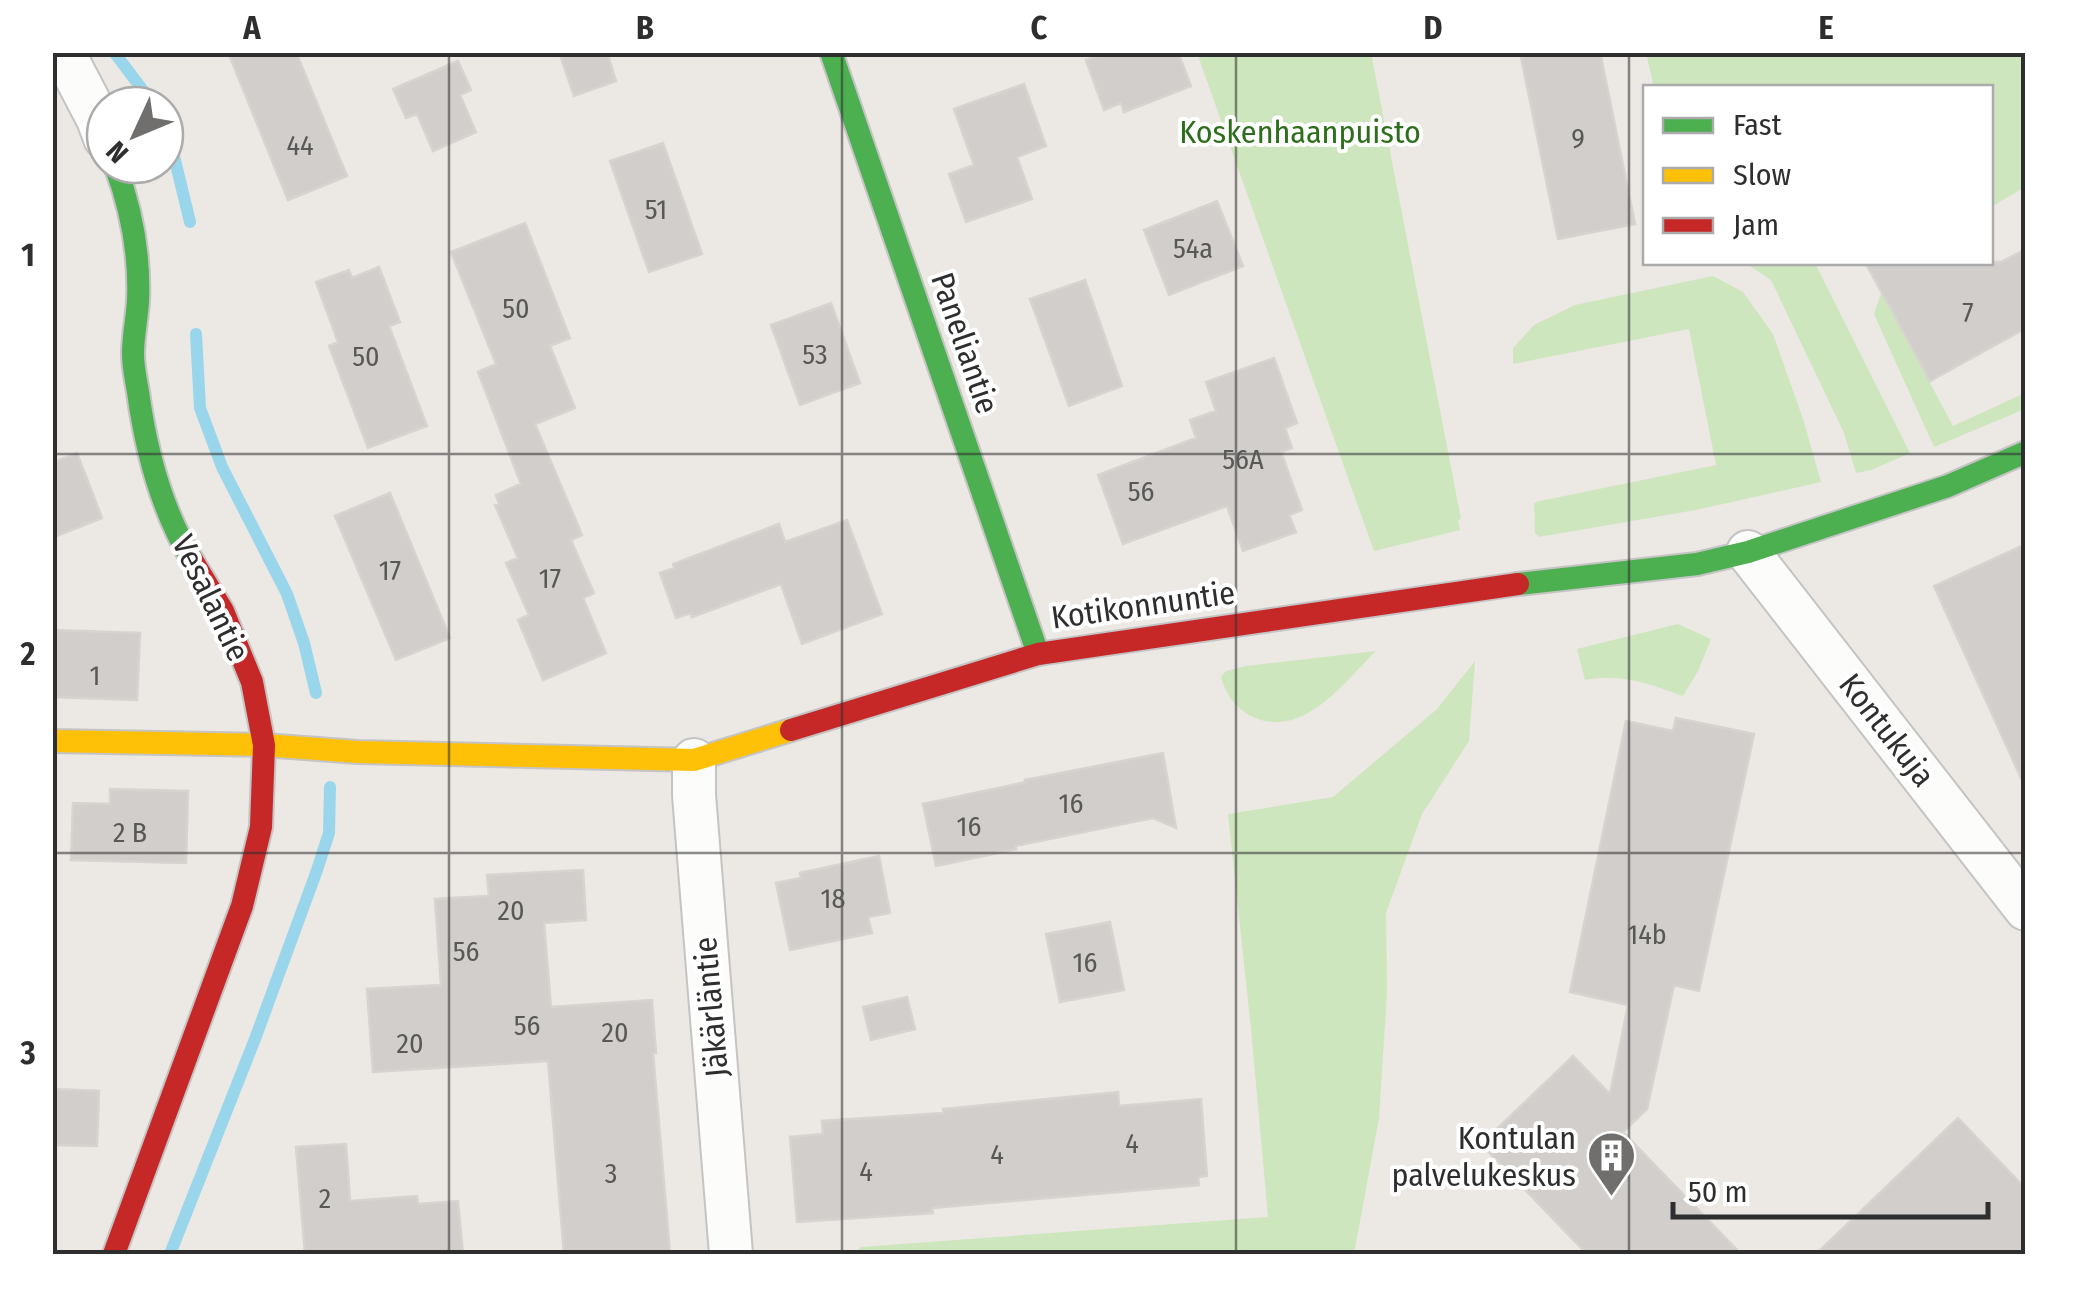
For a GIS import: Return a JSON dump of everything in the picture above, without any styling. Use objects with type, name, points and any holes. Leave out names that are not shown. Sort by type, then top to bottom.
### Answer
[{"type":"street","points":[[62,52],[85,95]]},
{"type":"street","name":"Paneliantie","points":[[831,52],[1038,654]]},
{"type":"street","name":"Vesalantie","points":[[114,1254],[242,906],[261,826],[264,745],[252,682],[224,611],[183,545],[154,475],[132,356],[138,265],[122,185]]},
{"type":"street","name":"Kotikonnuntie","points":[[52,742],[694,760],[1038,654],[1524,583],[1697,564],[1748,552],[1948,486],[2026,452]]},
{"type":"street","name":"Kontukuja","points":[[1748,552],[2026,910]]},
{"type":"street","name":"Jäkärläntie","points":[[694,760],[731,1254]]},
{"type":"green space","name":"Koskenhaanpuisto","points":[[1197,53],[1371,53],[1461,519],[1460,530],[1374,551]]},
{"type":"green space","points":[[1646,53],[2025,53],[2025,187],[1993,206],[1993,85],[1654,85]]},
{"type":"green space","points":[[1748,265],[1816,265],[1910,453],[1856,473],[1844,433],[1771,280]]},
{"type":"green space","points":[[1713,276],[1743,292],[1773,334],[1821,482],[1696,510],[1539,537],[1535,533],[1534,503],[1716,465],[1689,329],[1513,364],[1513,348],[1534,325],[1575,305]]},
{"type":"green space","points":[[1888,287],[1897,321],[1953,426],[2025,393],[2025,409],[1934,447],[1874,314]]},
{"type":"green space","points":[[1678,624],[1711,639],[1683,696],[1623,679],[1585,680],[1577,649]]},
{"type":"green space","points":[[1376,651],[1323,703],[1291,720],[1273,722],[1249,715],[1233,702],[1221,677],[1226,671],[1246,666]]},
{"type":"green space","points":[[1475,661],[1469,741],[1422,814],[1386,913],[1387,992],[1379,1118],[1354,1254],[855,1254],[861,1247],[1268,1217],[1228,814],[1333,797],[1437,709]]},
{"type":"building","points":[[228,52],[296,52],[347,176],[288,200]]},
{"type":"building","points":[[559,52],[607,52],[616,81],[574,96]]},
{"type":"building","points":[[1107,52],[1178,52],[1191,86],[1124,112],[1121,103],[1104,110],[1086,60]]},
{"type":"building","points":[[1520,52],[1600,52],[1635,224],[1558,239]]},
{"type":"building","points":[[458,61],[471,90],[460,95],[476,132],[433,151],[417,114],[406,118],[393,89]]},
{"type":"building","points":[[1024,84],[1046,146],[1017,157],[1032,199],[966,222],[949,174],[974,165],[954,109]]},
{"type":"building","points":[[663,143],[702,254],[649,272],[610,161]]},
{"type":"building","points":[[1217,201],[1243,266],[1169,295],[1144,230]]},
{"type":"building","points":[[525,223],[570,338],[550,346],[575,408],[535,424],[582,535],[571,540],[594,593],[583,598],[606,653],[543,680],[518,620],[529,615],[506,563],[518,558],[495,505],[499,504],[496,495],[521,484],[478,372],[496,364],[451,252]]},
{"type":"building","points":[[2026,249],[2026,328],[1930,381],[1867,265],[2001,262]]},
{"type":"building","points":[[379,267],[400,322],[389,326],[427,426],[368,448],[329,346],[338,342],[316,282],[349,270],[352,278]]},
{"type":"building","points":[[1085,280],[1122,386],[1069,406],[1030,299]]},
{"type":"building","points":[[831,303],[860,383],[800,405],[771,325]]},
{"type":"building","points":[[1274,358],[1297,423],[1285,428],[1292,448],[1281,452],[1302,510],[1289,515],[1296,532],[1243,551],[1227,506],[1123,544],[1098,475],[1196,438],[1190,420],[1216,411],[1206,382]]},
{"type":"building","points":[[77,453],[102,518],[52,538],[52,463]]},
{"type":"building","points":[[390,493],[450,638],[396,660],[335,516]]},
{"type":"building","points":[[847,520],[882,614],[802,644],[781,584],[692,617],[691,613],[676,618],[660,573],[674,568],[673,564],[779,524],[785,542]]},
{"type":"building","points":[[2026,544],[2026,789],[1934,586]]},
{"type":"building","points":[[52,630],[140,633],[137,700],[52,697]]},
{"type":"building","points":[[1676,718],[1754,734],[1699,991],[1674,985],[1647,1109],[1623,1132],[1741,1254],[1587,1254],[1481,1144],[1573,1056],[1610,1094],[1628,1005],[1570,992],[1626,721],[1673,731]]},
{"type":"building","points":[[1163,753],[1176,828],[1153,818],[936,866],[923,804]]},
{"type":"building","points":[[110,789],[188,791],[186,863],[71,860],[73,803],[110,804]]},
{"type":"building","points":[[879,856],[890,913],[868,917],[872,933],[790,950],[776,883],[801,878],[800,873]]},
{"type":"building","points":[[583,870],[586,920],[544,923],[551,1007],[652,1000],[670,1254],[564,1254],[548,1061],[373,1072],[367,989],[441,985],[435,899],[489,896],[487,875]]},
{"type":"building","points":[[1110,922],[1124,990],[1060,1002],[1046,934]]},
{"type":"building","points":[[907,997],[915,1029],[871,1040],[863,1007]]},
{"type":"building","points":[[52,1089],[99,1091],[97,1146],[52,1145]]},
{"type":"building","points":[[1118,1092],[1119,1106],[1201,1099],[1207,1176],[1198,1177],[1199,1185],[932,1208],[933,1213],[797,1222],[790,1137],[823,1134],[822,1121],[944,1113],[943,1109]]},
{"type":"building","points":[[1958,1118],[2026,1189],[2026,1254],[1816,1254]]},
{"type":"building","points":[[346,1144],[350,1201],[417,1196],[418,1204],[458,1201],[463,1254],[305,1254],[296,1147]]},
{"type":"waterway","points":[[114,52],[139,85]]},
{"type":"waterway","points":[[181,185],[190,222]]},
{"type":"waterway","points":[[196,334],[200,408],[222,467],[287,594],[316,693]]},
{"type":"waterway","points":[[170,1254],[316,873],[329,833],[330,787]]},
{"type":"traffic: fast","points":[[831,52],[1038,654]]},
{"type":"traffic: fast","points":[[122,185],[136,249],[138,301],[133,359],[145,436],[163,500],[192,560]]},
{"type":"traffic: fast","points":[[1518,584],[1697,564],[1748,552],[1948,486],[2026,452]]},
{"type":"traffic: slow","points":[[52,741],[694,760],[791,730]]},
{"type":"traffic: jam","points":[[114,1254],[242,906],[261,827],[264,745],[252,682],[223,611],[192,560]]},
{"type":"traffic: jam","points":[[791,730],[1038,654],[1518,584]]},
{"type":"place","name":"Kontulan palvelukeskus","points":[[1611,1198]]}]
